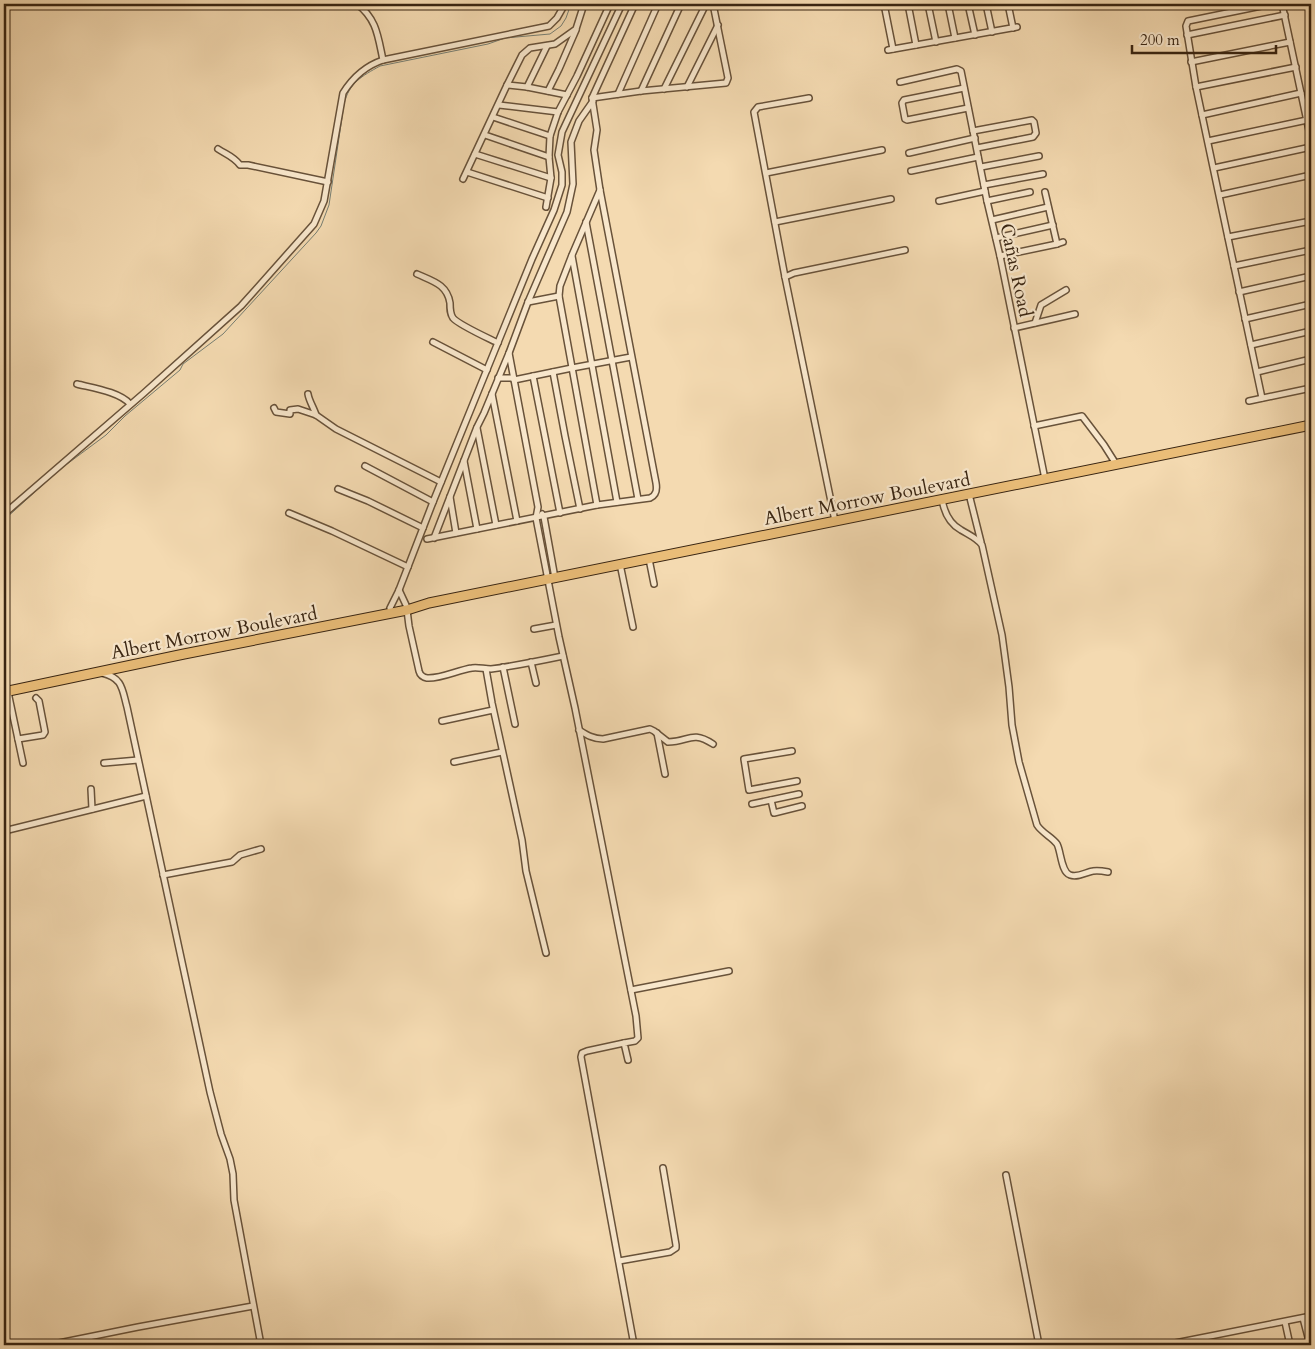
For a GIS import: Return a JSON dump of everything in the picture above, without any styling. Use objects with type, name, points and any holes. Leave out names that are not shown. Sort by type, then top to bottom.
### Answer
[{"type":"highway","name":"Albert Morrow Boulevard","points":[[5,690],[1311,425]]},
{"type":"highway","name":"Albert Morrow Boulevard","points":[[5,690],[182,649],[390,608],[407,608]]},
{"type":"street","points":[[357,4],[375,24],[383,60]]},
{"type":"street","points":[[4,514],[241,306],[293,250],[314,224],[324,201],[343,93],[349,83],[360,72],[372,64],[383,60],[548,26],[562,12],[565,4]]},
{"type":"street","points":[[548,90],[559,70],[584,4]]},
{"type":"street","points":[[546,207],[551,178],[550,136],[558,112],[577,76],[610,4]]},
{"type":"street","points":[[390,608],[399,590],[532,259],[554,210],[562,185],[562,172],[558,155],[562,132],[622,4]]},
{"type":"street","points":[[434,538],[477,427],[567,212],[572,184],[571,142],[579,121],[593,100],[635,4]]},
{"type":"street","points":[[618,94],[658,4]]},
{"type":"street","points":[[641,91],[681,4]]},
{"type":"street","points":[[664,89],[706,4]]},
{"type":"street","points":[[593,100],[618,94],[723,84],[727,82],[728,78],[713,4]]},
{"type":"street","points":[[884,4],[891,50],[1015,28],[1008,4]]},
{"type":"street","points":[[908,4],[916,45]]},
{"type":"street","points":[[928,4],[936,42]]},
{"type":"street","points":[[948,4],[955,38]]},
{"type":"street","points":[[968,4],[974,35]]},
{"type":"street","points":[[986,4],[992,32]]},
{"type":"street","points":[[1262,398],[1196,87],[1186,24],[1188,21],[1271,4]]},
{"type":"street","points":[[1282,4],[1311,140]]},
{"type":"street","points":[[1187,35],[1285,15]]},
{"type":"street","points":[[687,87],[718,25]]},
{"type":"street","points":[[464,179],[507,84],[522,56],[530,48],[554,44],[576,29]]},
{"type":"street","points":[[561,39],[569,44]]},
{"type":"street","points":[[1191,62],[1290,42]]},
{"type":"street","points":[[527,87],[547,46]]},
{"type":"street","points":[[1196,87],[1296,67]]},
{"type":"street","name":"Cañas Road","points":[[900,82],[960,69],[961,71],[1045,479]]},
{"type":"street","points":[[507,84],[567,94]]},
{"type":"street","points":[[964,88],[904,100],[902,103],[905,119],[968,108]]},
{"type":"street","points":[[1202,115],[1301,93]]},
{"type":"street","points":[[809,98],[758,107],[754,112],[785,277],[835,521]]},
{"type":"street","points":[[427,539],[597,505],[653,497],[656,492],[657,488],[600,190],[594,150],[597,130],[593,100]]},
{"type":"street","points":[[499,105],[558,112]]},
{"type":"street","points":[[493,117],[550,136]]},
{"type":"street","points":[[1208,141],[1307,120]]},
{"type":"street","points":[[973,131],[1034,121],[1036,133],[1033,137],[977,148]]},
{"type":"street","points":[[485,135],[549,157]]},
{"type":"street","points":[[909,153],[975,138]]},
{"type":"street","points":[[1214,168],[1311,147]]},
{"type":"street","points":[[218,149],[234,158],[240,165],[248,165],[328,182]]},
{"type":"street","points":[[766,173],[882,150]]},
{"type":"street","points":[[475,154],[551,178]]},
{"type":"street","points":[[981,167],[1040,156]]},
{"type":"street","points":[[911,171],[978,157]]},
{"type":"street","points":[[467,172],[548,198]]},
{"type":"street","points":[[984,185],[1043,174]]},
{"type":"street","points":[[1220,195],[1311,175]]},
{"type":"street","points":[[597,505],[559,296],[560,286],[600,190]]},
{"type":"street","points":[[939,201],[985,191]]},
{"type":"street","points":[[987,201],[1030,192]]},
{"type":"street","points":[[1045,192],[1057,244]]},
{"type":"street","points":[[775,222],[891,199]]},
{"type":"street","points":[[992,220],[1048,207]]},
{"type":"street","points":[[1228,237],[1311,221]]},
{"type":"street","points":[[586,222],[638,499]]},
{"type":"street","points":[[996,238],[1053,226]]},
{"type":"street","points":[[1000,256],[1063,242]]},
{"type":"street","points":[[785,277],[794,273],[905,250]]},
{"type":"street","points":[[1234,266],[1311,250]]},
{"type":"street","points":[[572,255],[617,502]]},
{"type":"street","points":[[417,274],[444,288],[448,293],[450,314],[456,321],[498,343]]},
{"type":"street","points":[[1239,292],[1311,276]]},
{"type":"street","points":[[1035,322],[1041,305],[1066,290]]},
{"type":"street","points":[[528,302],[559,296]]},
{"type":"street","points":[[1245,319],[1311,304]]},
{"type":"street","points":[[1014,328],[1075,314]]},
{"type":"street","points":[[1250,345],[1311,331]]},
{"type":"street","points":[[433,342],[487,370]]},
{"type":"street","points":[[509,352],[538,508],[536,518],[551,578]]},
{"type":"street","points":[[498,378],[513,379],[533,376],[632,357]]},
{"type":"street","points":[[1257,372],[1311,359]]},
{"type":"street","points":[[554,372],[564,436],[580,509]]},
{"type":"street","points":[[533,376],[560,513]]},
{"type":"street","points":[[77,384],[114,395],[126,400],[130,404]]},
{"type":"street","points":[[1249,401],[1311,388]]},
{"type":"street","points":[[308,394],[316,415]]},
{"type":"street","points":[[492,394],[517,522]]},
{"type":"street","points":[[274,408],[276,412],[290,414],[290,410],[298,409],[316,415],[336,429],[442,482]]},
{"type":"street","points":[[484,413],[496,412]]},
{"type":"street","points":[[1034,426],[1082,416],[1116,464]]},
{"type":"street","points":[[477,427],[496,525]]},
{"type":"street","points":[[464,461],[477,529]]},
{"type":"street","points":[[365,466],[433,502]]},
{"type":"street","points":[[456,481],[468,482]]},
{"type":"street","points":[[338,489],[368,501],[423,528]]},
{"type":"street","points":[[969,494],[1002,635],[1012,726],[1019,762],[1037,825],[1057,844],[1063,864],[1070,875],[1076,876],[1095,870],[1108,872]]},
{"type":"street","points":[[450,497],[456,533]]},
{"type":"street","points":[[942,499],[944,510],[955,526],[978,540],[982,545]]},
{"type":"street","points":[[538,508],[544,517],[556,625],[579,730],[639,1037],[635,1041],[587,1051],[582,1053],[581,1057],[634,1345]]},
{"type":"street","points":[[289,513],[408,567]]},
{"type":"street","points":[[649,558],[654,584]]},
{"type":"street","points":[[620,564],[633,627]]},
{"type":"street","points":[[399,590],[407,608],[421,676],[431,678],[473,668],[503,667],[563,656]]},
{"type":"street","points":[[534,629],[556,625]]},
{"type":"street","points":[[531,662],[536,683]]},
{"type":"street","points":[[116,678],[122,667]]},
{"type":"street","points":[[503,667],[515,724]]},
{"type":"street","points":[[486,669],[522,840],[526,871],[546,952]]},
{"type":"street","points":[[96,673],[116,678],[122,687],[210,1092],[230,1159],[233,1174],[234,1200],[261,1345]]},
{"type":"street","points":[[5,690],[23,763]]},
{"type":"street","points":[[18,739],[45,732],[39,701],[36,698]]},
{"type":"street","points":[[442,721],[494,710]]},
{"type":"street","points":[[579,730],[590,738],[603,739],[648,729],[668,742],[694,736],[701,737],[713,744]]},
{"type":"street","points":[[656,733],[665,774]]},
{"type":"street","points":[[792,751],[744,759],[749,790],[797,781]]},
{"type":"street","points":[[454,762],[502,752]]},
{"type":"street","points":[[104,763],[138,760]]},
{"type":"street","points":[[91,789],[92,809]]},
{"type":"street","points":[[752,804],[799,794]]},
{"type":"street","points":[[4,831],[146,796]]},
{"type":"street","points":[[771,800],[774,813],[802,806]]},
{"type":"street","points":[[163,875],[232,862],[240,855],[260,849]]},
{"type":"street","points":[[631,990],[729,971]]},
{"type":"street","points":[[624,1043],[628,1060]]},
{"type":"street","points":[[619,1261],[670,1252],[676,1248],[662,1168]]},
{"type":"street","points":[[1006,1175],[1039,1345]]},
{"type":"street","points":[[49,1345],[253,1306]]},
{"type":"street","points":[[1165,1345],[1311,1316]]},
{"type":"street","points":[[1304,1318],[1310,1345]]},
{"type":"street","points":[[1285,1322],[1290,1345]]},
{"type":"waterway","points":[[4,520],[59,470],[106,435],[125,416],[180,370],[183,364],[223,334],[316,233],[321,226],[329,205],[344,104],[349,91],[357,81],[380,66],[488,44],[505,38],[550,34],[561,26],[571,4]]}]
